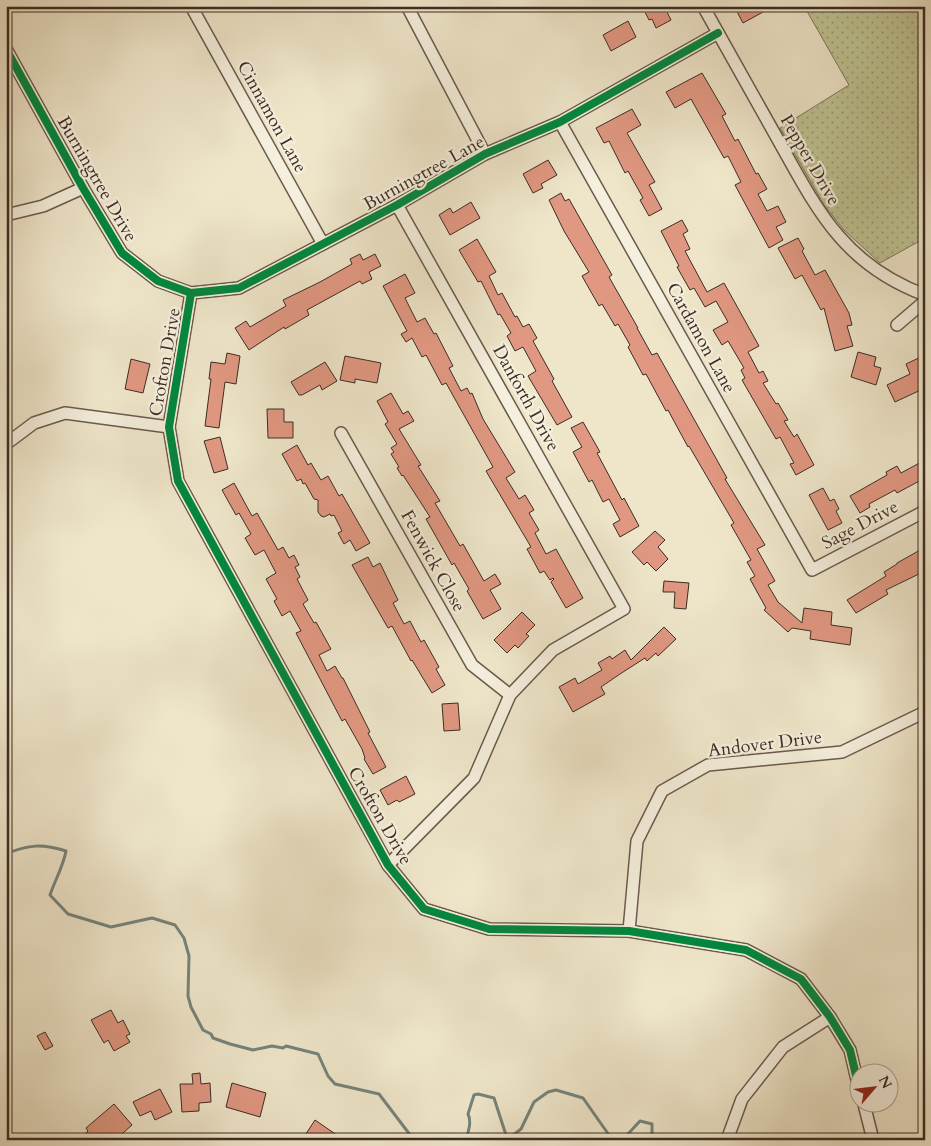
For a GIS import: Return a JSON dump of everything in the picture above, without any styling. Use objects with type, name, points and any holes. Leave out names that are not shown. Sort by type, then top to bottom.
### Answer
[{"type":"street","name":"Cinnamon Lane","points":[[191,6],[323,244]]},
{"type":"street","name":"Pepper Drive","points":[[703,6],[810,197],[829,226],[845,244],[877,270],[901,286],[925,295]]},
{"type":"street","points":[[412,8],[485,154]]},
{"type":"street","name":"Burningtree Lane","points":[[191,292],[239,288],[397,205],[485,154],[560,122],[718,32]]},
{"type":"street","name":"Burningtree Drive","points":[[6,49],[83,188],[122,253],[158,281],[191,292]]},
{"type":"street","name":"Cardamon Lane","points":[[560,122],[812,570]]},
{"type":"street","points":[[6,216],[43,206],[83,188]]},
{"type":"street","name":"Danforth Drive","points":[[397,205],[624,609],[553,650],[510,695]]},
{"type":"street","name":"Crofton Drive","points":[[191,292],[169,427],[178,481],[388,865],[424,909],[489,929],[629,931],[746,950],[801,979],[830,1017],[850,1050],[853,1064]]},
{"type":"street","points":[[897,325],[925,301]]},
{"type":"street","points":[[6,444],[34,423],[66,413],[169,427]]},
{"type":"street","name":"Fenwick Close","points":[[341,433],[472,665],[510,695]]},
{"type":"street","name":"Sage Drive","points":[[812,570],[925,511]]},
{"type":"street","points":[[388,865],[474,778],[510,695]]},
{"type":"street","name":"Andover Drive","points":[[629,931],[637,841],[662,791],[708,765],[842,752],[925,712]]},
{"type":"street","points":[[727,1140],[742,1099],[783,1047],[830,1017]]},
{"type":"street","points":[[866,1114],[873,1140]]},
{"type":"green space","points":[[804,6],[925,6],[925,238],[880,263],[844,230],[824,205],[780,128],[849,85]]},
{"type":"building","points":[[642,6],[664,6],[671,20],[656,28],[652,19],[649,20]]},
{"type":"building","points":[[734,6],[774,6],[743,23]]},
{"type":"building","points":[[628,21],[636,37],[611,51],[603,35]]},
{"type":"building","points":[[702,73],[726,114],[722,116],[735,141],[738,139],[756,174],[758,173],[767,189],[758,194],[767,211],[778,206],[786,222],[776,227],[783,240],[769,248],[735,185],[741,182],[728,156],[724,158],[691,99],[675,108],[666,92]]},
{"type":"building","points":[[632,109],[641,125],[627,133],[655,182],[649,185],[662,209],[649,216],[640,200],[643,198],[628,171],[625,173],[609,141],[604,143],[596,128]]},
{"type":"building","points":[[548,160],[557,175],[541,184],[543,188],[533,193],[523,174]]},
{"type":"building","points":[[561,193],[565,201],[569,199],[612,275],[609,277],[652,355],[657,353],[727,478],[725,479],[765,545],[757,549],[775,581],[768,585],[778,602],[802,623],[804,608],[832,612],[831,625],[852,628],[850,645],[810,639],[811,631],[792,628],[788,632],[764,610],[766,608],[750,579],[755,576],[747,562],[751,560],[731,525],[734,523],[668,410],[666,411],[646,374],[643,375],[628,347],[630,345],[618,324],[615,326],[602,304],[599,306],[582,276],[589,272],[564,231],[549,200]]},
{"type":"building","points":[[471,202],[480,218],[450,235],[439,215],[450,208],[453,213]]},
{"type":"building","points":[[682,220],[688,231],[683,234],[690,249],[685,251],[707,292],[724,283],[759,346],[748,352],[759,373],[763,371],[768,381],[763,383],[788,420],[784,421],[794,437],[797,434],[814,465],[796,475],[790,464],[794,463],[780,437],[776,439],[742,380],[745,378],[741,370],[744,368],[728,341],[722,345],[713,330],[728,322],[716,301],[705,307],[694,288],[690,290],[677,267],[679,266],[661,231]]},
{"type":"building","points":[[798,238],[804,249],[802,251],[815,275],[825,270],[849,313],[852,325],[847,326],[853,346],[835,351],[824,308],[821,310],[802,275],[795,279],[778,248]]},
{"type":"building","points":[[477,239],[496,272],[489,276],[498,295],[502,293],[515,317],[517,316],[523,327],[529,324],[537,338],[533,341],[572,417],[557,425],[528,376],[536,371],[523,347],[515,351],[507,336],[511,333],[500,314],[498,315],[481,281],[478,282],[459,250]]},
{"type":"building","points":[[360,254],[363,260],[375,254],[381,266],[369,272],[372,279],[362,284],[360,281],[307,310],[309,315],[285,329],[284,327],[249,350],[235,328],[246,321],[250,327],[286,306],[283,300],[352,264],[350,259]]},
{"type":"building","points":[[405,274],[415,293],[405,298],[417,322],[425,318],[434,334],[436,333],[453,366],[449,368],[461,391],[467,388],[470,394],[472,393],[483,419],[515,472],[506,478],[519,499],[525,495],[534,510],[529,513],[539,530],[535,533],[546,554],[556,549],[583,598],[566,608],[551,582],[554,579],[550,580],[544,571],[540,573],[527,549],[531,547],[486,471],[493,467],[446,383],[442,385],[426,355],[422,357],[412,338],[406,342],[401,334],[407,331],[383,286]]},
{"type":"building","points":[[858,352],[876,357],[874,366],[881,368],[876,385],[851,377]]},
{"type":"building","points":[[227,353],[240,356],[236,384],[225,382],[219,428],[205,426],[211,379],[209,379],[211,362],[225,364]]},
{"type":"building","points":[[925,355],[925,388],[895,402],[887,385],[910,374],[906,364]]},
{"type":"building","points":[[345,356],[381,363],[377,383],[355,379],[355,383],[340,380]]},
{"type":"building","points":[[131,359],[150,364],[143,393],[125,389]]},
{"type":"building","points":[[325,362],[337,381],[322,390],[320,385],[299,395],[291,382]]},
{"type":"building","points":[[391,393],[403,414],[408,411],[414,421],[399,429],[421,465],[418,466],[440,501],[435,503],[460,546],[463,544],[484,581],[495,574],[501,584],[490,590],[501,609],[483,619],[467,591],[469,589],[454,563],[452,565],[426,519],[430,517],[397,468],[399,467],[391,454],[394,452],[391,448],[397,444],[385,424],[388,422],[377,401]]},
{"type":"building","points":[[267,409],[284,409],[284,422],[293,422],[293,438],[268,438]]},
{"type":"building","points":[[583,422],[600,452],[597,453],[622,500],[624,498],[639,526],[620,537],[613,524],[620,520],[609,499],[603,502],[592,480],[589,482],[573,452],[582,447],[571,428]]},
{"type":"building","points":[[220,437],[228,469],[214,473],[204,441]]},
{"type":"building","points":[[297,445],[308,465],[311,463],[321,480],[328,476],[339,496],[342,494],[370,543],[356,551],[350,540],[344,544],[338,533],[342,531],[334,515],[331,516],[330,514],[324,517],[318,512],[318,500],[314,499],[301,479],[297,481],[282,454]]},
{"type":"building","points":[[925,460],[925,478],[897,493],[895,490],[869,504],[870,507],[860,513],[850,496],[887,475],[886,472],[897,466],[901,473]]},
{"type":"building","points":[[234,483],[252,516],[257,513],[278,550],[283,547],[289,558],[294,555],[299,565],[295,567],[300,577],[297,579],[308,600],[303,604],[314,623],[316,622],[331,649],[319,655],[327,671],[335,666],[343,678],[386,767],[373,774],[364,759],[362,749],[345,719],[342,721],[296,633],[301,631],[290,611],[282,616],[274,601],[277,599],[266,579],[276,573],[264,550],[255,555],[245,538],[251,534],[239,513],[236,515],[222,490]]},
{"type":"building","points":[[823,488],[830,501],[834,499],[839,509],[836,511],[842,523],[828,530],[809,495]]},
{"type":"building","points":[[655,531],[665,540],[658,547],[668,559],[656,571],[647,562],[644,565],[632,552]]},
{"type":"building","points":[[922,549],[925,554],[925,571],[886,590],[888,594],[856,613],[847,600],[886,576],[884,572],[897,563]]},
{"type":"building","points":[[368,557],[373,567],[380,563],[398,600],[393,603],[404,624],[410,621],[421,642],[424,640],[439,667],[436,669],[445,685],[432,693],[411,661],[392,626],[388,628],[352,565]]},
{"type":"building","points":[[664,581],[689,583],[686,609],[674,608],[675,592],[663,592]]},
{"type":"building","points":[[522,612],[535,625],[526,634],[529,636],[518,648],[515,645],[507,653],[494,640]]},
{"type":"building","points":[[664,627],[676,639],[658,656],[656,653],[647,661],[645,658],[620,674],[601,687],[605,694],[573,712],[559,687],[575,678],[578,684],[602,670],[598,663],[610,656],[612,659],[625,650],[631,660]]},
{"type":"building","points":[[458,703],[460,730],[444,731],[442,704]]},
{"type":"building","points":[[406,776],[415,794],[388,805],[380,790]]},
{"type":"building","points":[[111,1010],[118,1023],[123,1020],[130,1034],[126,1036],[130,1042],[114,1051],[108,1040],[104,1043],[91,1020]]},
{"type":"building","points":[[45,1032],[53,1046],[45,1050],[37,1036]]},
{"type":"building","points":[[200,1073],[201,1084],[210,1083],[211,1102],[199,1103],[199,1111],[182,1112],[180,1084],[193,1084],[192,1074]]},
{"type":"building","points":[[232,1083],[266,1093],[260,1117],[226,1107]]},
{"type":"building","points":[[160,1089],[172,1112],[155,1120],[151,1111],[140,1116],[133,1102]]},
{"type":"building","points":[[114,1104],[132,1125],[115,1140],[79,1140],[88,1131],[86,1128]]},
{"type":"building","points":[[315,1120],[344,1140],[302,1140]]},
{"type":"waterway","points":[[6,854],[22,848],[36,846],[66,851],[50,895],[68,914],[111,927],[152,918],[175,925],[184,938],[189,956],[188,996],[191,1007],[203,1030],[211,1034],[213,1038],[253,1050],[272,1046],[283,1048],[286,1046],[318,1054],[328,1076],[335,1084],[379,1094],[414,1140]]},
{"type":"waterway","points":[[466,1140],[470,1124],[468,1114],[474,1095],[478,1094],[494,1098],[506,1135],[512,1136],[521,1129],[534,1102],[548,1092],[556,1090],[583,1098],[609,1135],[620,1138],[627,1135],[640,1121],[652,1124],[652,1140]]},
{"type":"cycle path","points":[[6,49],[83,188],[122,253],[158,281],[191,293],[239,288],[397,205],[485,154],[560,122],[718,33]]},
{"type":"cycle path","points":[[191,293],[169,427],[178,481],[388,865],[424,909],[489,929],[629,931],[746,950],[801,979],[830,1017],[850,1050],[853,1064]]}]
